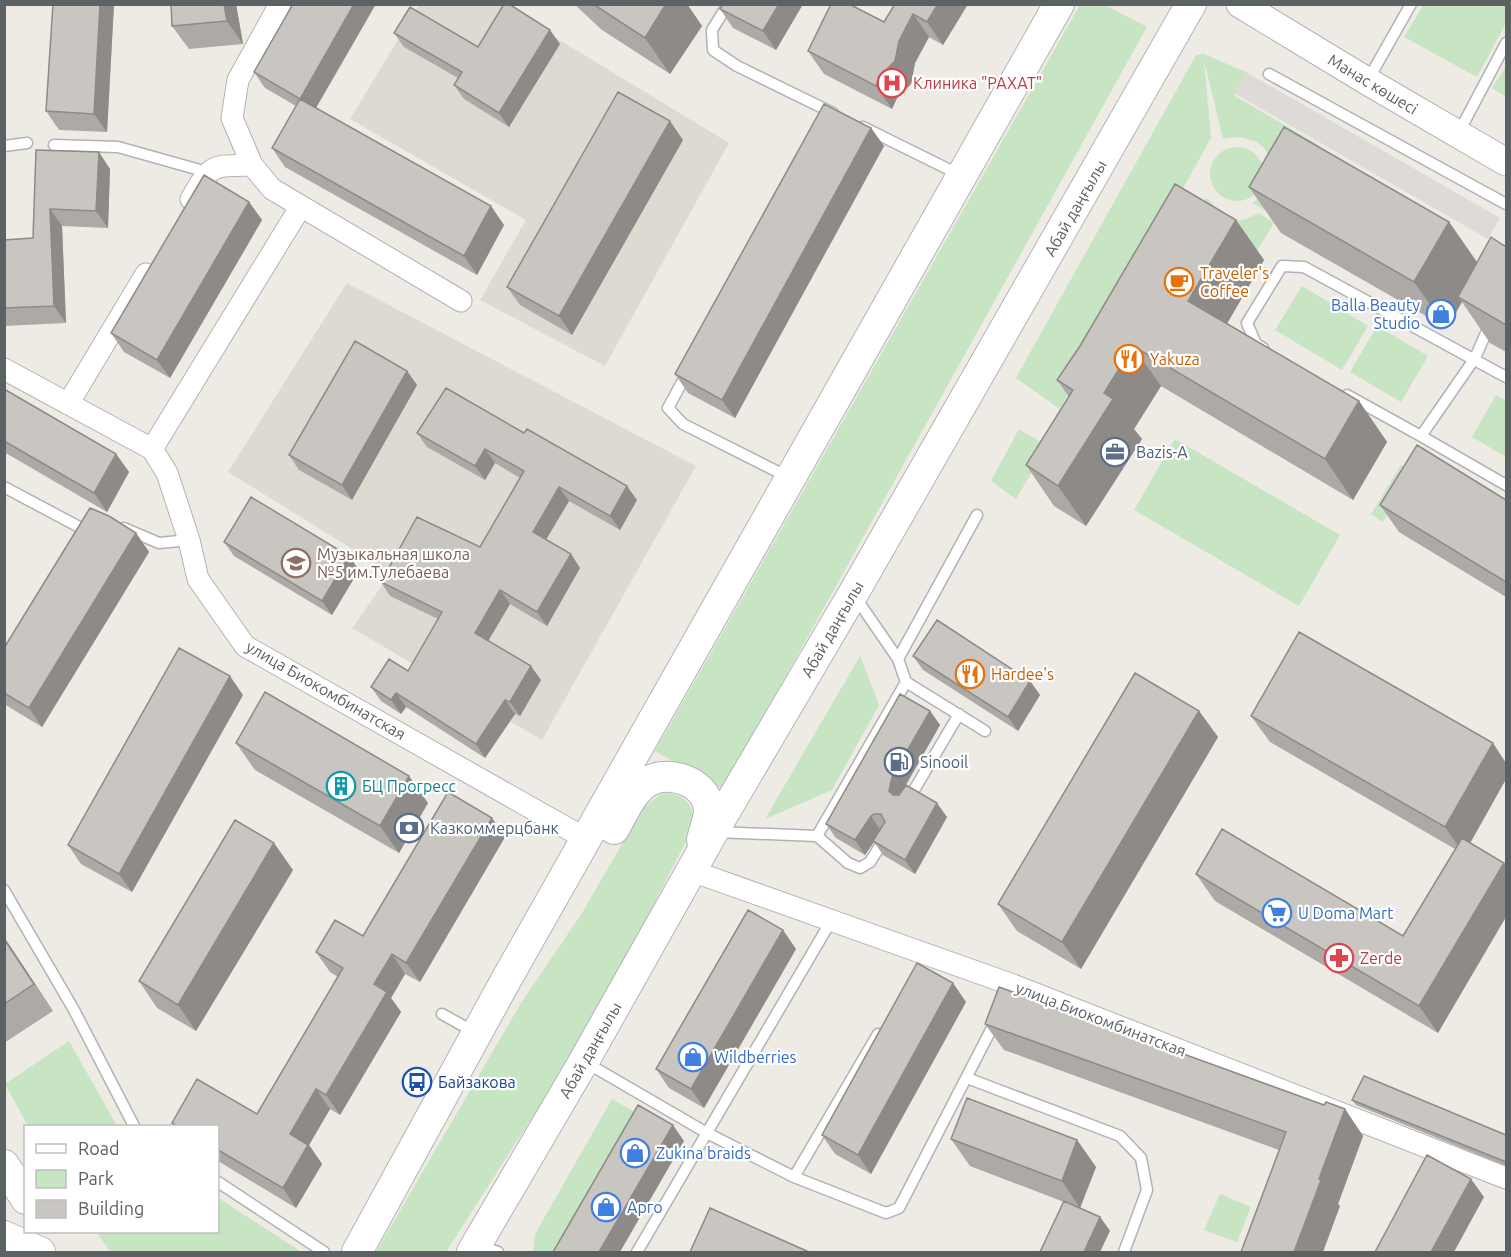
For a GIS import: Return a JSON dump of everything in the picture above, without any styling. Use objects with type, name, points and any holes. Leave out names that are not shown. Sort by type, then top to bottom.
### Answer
[{"type":"main road","points":[[357,1252],[506,980],[1059,4]]},
{"type":"main road","name":"Абай даңғылы","points":[[481,1251],[584,1061],[713,832],[853,594],[1191,4]]},
{"type":"main road","points":[[506,980],[568,906],[633,796],[647,782],[669,776],[680,778],[705,796],[709,811],[692,871]]},
{"type":"main road","points":[[4,1165],[24,1196]]},
{"type":"main road","points":[[47,1233],[59,1252]]},
{"type":"main road","points":[[4,1236],[40,1252]]},
{"type":"street","points":[[280,4],[238,80],[232,118],[252,165],[272,189],[461,301]]},
{"type":"street","name":"Манас көшесі","points":[[1240,4],[1506,162]]},
{"type":"street","points":[[183,213],[207,172],[221,166],[252,165]]},
{"type":"street","points":[[4,369],[152,449],[301,207]]},
{"type":"street","points":[[68,404],[159,253]]},
{"type":"street","name":"улица Биокомбинатская","points":[[152,449],[167,473],[189,540],[198,579],[245,646],[586,839]]},
{"type":"street","name":"улица Биокомбинатская","points":[[692,871],[831,921],[1008,995],[1506,1178]]},
{"type":"lane","points":[[728,4],[712,30],[713,50],[737,66],[845,118]]},
{"type":"lane","points":[[1367,81],[1411,4]]},
{"type":"lane","points":[[1458,134],[1506,43]]},
{"type":"lane","points":[[1269,74],[1506,204]]},
{"type":"lane","points":[[856,124],[962,177]]},
{"type":"lane","points":[[4,146],[27,143]]},
{"type":"lane","points":[[54,145],[117,147],[207,172]]},
{"type":"lane","points":[[1276,356],[1256,344],[1247,323],[1282,266],[1304,267],[1475,358],[1506,377]]},
{"type":"lane","points":[[1421,436],[1475,358],[1493,318]]},
{"type":"lane","points":[[691,366],[668,408],[683,423],[790,478]]},
{"type":"lane","points":[[1338,390],[1506,485]]},
{"type":"lane","points":[[4,487],[86,526],[71,550]]},
{"type":"lane","points":[[898,659],[976,515]]},
{"type":"lane","points":[[115,524],[159,543],[189,540]]},
{"type":"lane","points":[[853,594],[898,659],[906,682],[985,731]]},
{"type":"lane","points":[[817,836],[906,682]]},
{"type":"lane","points":[[906,802],[959,714]]},
{"type":"lane","points":[[713,832],[817,836],[848,863],[860,868],[870,862],[886,835]]},
{"type":"lane","points":[[4,890],[74,1010],[133,1125]]},
{"type":"lane","points":[[637,1252],[831,921]]},
{"type":"lane","points":[[584,1061],[707,1132],[794,1177],[886,1213],[899,1208],[1008,995]]},
{"type":"lane","points":[[442,1014],[477,1034]]},
{"type":"lane","points":[[794,1177],[884,1025]]},
{"type":"lane","points":[[967,1078],[1120,1136],[1141,1158],[1147,1190],[1124,1252]]},
{"type":"lane","points":[[219,1183],[324,1252]]},
{"type":"shaded area","points":[[419,5],[502,5],[729,143],[605,366],[480,300],[526,220],[350,119]]},
{"type":"shaded area","points":[[1246,72],[1500,218],[1488,239],[1234,93]]},
{"type":"shaded area","points":[[347,283],[696,466],[542,740],[352,628],[391,573],[228,472]]},
{"type":"green space","points":[[1424,4],[1506,5],[1506,23],[1477,77],[1404,37]]},
{"type":"green space","points":[[1080,5],[1105,5],[1147,27],[723,789],[655,751]]},
{"type":"green space","points":[[1204,54],[1246,72],[1234,93],[1235,96],[1317,144],[1277,218],[1253,203],[1264,189],[1270,160],[1258,143],[1244,138],[1223,139],[1204,60],[1211,138],[1060,409],[1016,378],[1196,55]]},
{"type":"green space","points":[[1506,67],[1506,97],[1492,88]]},
{"type":"green space","points":[[1232,147],[1242,147],[1252,151],[1260,159],[1264,174],[1260,189],[1252,197],[1242,201],[1232,201],[1222,197],[1214,189],[1210,179],[1210,169],[1214,159],[1222,151]]},
{"type":"green space","points":[[1205,199],[1208,199],[1223,214],[1241,221],[1259,213],[1274,223],[1255,254],[1178,246]]},
{"type":"green space","points":[[1302,286],[1368,326],[1342,370],[1275,330]]},
{"type":"green space","points":[[1377,326],[1428,356],[1401,402],[1350,372]]},
{"type":"green space","points":[[1496,395],[1506,401],[1506,457],[1472,437]]},
{"type":"green space","points":[[1019,429],[1047,446],[1016,499],[991,481]]},
{"type":"green space","points":[[1175,439],[1340,535],[1299,606],[1134,510]]},
{"type":"green space","points":[[1401,465],[1413,473],[1383,522],[1371,514]]},
{"type":"green space","points":[[860,656],[879,705],[832,790],[765,819]]},
{"type":"green space","points":[[671,793],[682,798],[689,805],[693,813],[694,826],[631,948],[545,1097],[446,1252],[376,1252],[521,1003],[582,913],[643,808],[661,794]]},
{"type":"green space","points":[[69,1041],[116,1125],[27,1125],[5,1084]]},
{"type":"green space","points":[[612,1099],[650,1121],[574,1252],[533,1252],[535,1234]]},
{"type":"green space","points":[[1220,1194],[1251,1207],[1237,1242],[1204,1230]]},
{"type":"green space","points":[[219,1199],[302,1252],[110,1252],[98,1233],[219,1233]]},
{"type":"building","points":[[53,4],[100,4],[94,114],[46,111]]},
{"type":"building","points":[[171,4],[224,4],[227,21],[172,26]]},
{"type":"building","points":[[293,4],[354,4],[300,99],[254,72]]},
{"type":"building","points":[[504,4],[509,4],[550,30],[499,113],[454,85],[462,72],[394,33],[410,7],[478,47]]},
{"type":"building","points":[[593,4],[666,4],[645,38]]},
{"type":"building","points":[[723,4],[779,4],[763,31],[720,9]]},
{"type":"building","points":[[831,4],[849,4],[884,22],[895,4],[938,4],[927,22],[913,14],[899,41],[895,61],[881,75],[876,86],[808,51]]},
{"type":"building","points":[[618,92],[670,121],[559,316],[507,287]]},
{"type":"building","points":[[300,99],[491,206],[464,256],[272,148]]},
{"type":"building","points":[[824,104],[871,128],[722,400],[675,374]]},
{"type":"building","points":[[1284,127],[1449,222],[1414,282],[1249,187]]},
{"type":"building","points":[[36,150],[99,152],[96,211],[50,209],[54,306],[4,308],[4,240],[33,238]]},
{"type":"building","points":[[204,175],[249,202],[157,360],[111,333]]},
{"type":"building","points":[[1175,184],[1236,220],[1188,301],[1359,401],[1325,459],[1133,346],[1104,393],[1113,399],[1058,486],[1026,465],[1073,390],[1057,380],[1080,346]]},
{"type":"building","points":[[1491,237],[1506,247],[1506,325],[1458,297]]},
{"type":"building","points":[[355,341],[407,371],[342,485],[289,455]]},
{"type":"building","points":[[446,388],[524,433],[527,429],[627,486],[610,516],[559,487],[533,532],[571,554],[537,612],[500,590],[475,633],[531,666],[510,702],[505,700],[476,744],[396,693],[391,700],[371,687],[389,659],[408,671],[442,612],[381,582],[417,517],[480,547],[524,471],[485,449],[475,466],[417,433]]},
{"type":"building","points":[[4,389],[116,454],[94,493],[4,441]]},
{"type":"building","points":[[1417,445],[1506,500],[1506,582],[1380,505]]},
{"type":"building","name":"Музыкальная школа №5 им.Тулебаева","points":[[251,497],[349,556],[322,601],[224,542]]},
{"type":"building","points":[[90,508],[109,516],[136,533],[29,708],[4,693],[4,648]]},
{"type":"building","points":[[937,620],[1030,681],[1008,717],[913,656]]},
{"type":"building","points":[[1299,632],[1493,743],[1445,827],[1251,716]]},
{"type":"building","points":[[179,648],[230,676],[119,874],[68,845]]},
{"type":"building","points":[[1135,673],[1199,711],[1062,942],[998,904]]},
{"type":"building","name":"БЦ Прогресс","points":[[265,692],[409,776],[380,826],[236,743]]},
{"type":"building","name":"Sinooil","points":[[900,694],[930,711],[892,777],[889,791],[893,795],[899,795],[906,785],[937,803],[905,860],[873,841],[885,822],[881,814],[871,816],[855,840],[826,824]]},
{"type":"building","points":[[448,792],[492,818],[406,963],[392,954],[374,984],[387,992],[326,1095],[316,1089],[290,1134],[308,1145],[283,1188],[219,1151],[219,1125],[176,1125],[172,1123],[197,1079],[257,1114],[343,968],[316,952],[335,920],[363,936]]},
{"type":"building","points":[[235,820],[274,843],[178,1005],[139,981]]},
{"type":"building","points":[[1222,829],[1403,936],[1462,838],[1504,863],[1419,1006],[1196,874]]},
{"type":"building","points":[[748,910],[783,930],[691,1089],[656,1069]]},
{"type":"building","points":[[4,939],[34,984],[4,1004]]},
{"type":"building","points":[[917,963],[953,983],[858,1155],[822,1135]]},
{"type":"building","points":[[999,987],[1324,1105],[1326,1102],[1345,1109],[1294,1252],[1241,1252],[1286,1132],[985,1024]]},
{"type":"building","points":[[1364,1076],[1506,1135],[1506,1162],[1352,1100]]},
{"type":"building","points":[[967,1098],[1077,1140],[1062,1181],[951,1139]]},
{"type":"building","points":[[638,1105],[673,1125],[599,1252],[553,1252]]},
{"type":"building","points":[[1427,1155],[1471,1179],[1431,1252],[1375,1252]]},
{"type":"building","points":[[1064,1201],[1100,1217],[1084,1252],[1040,1252]]},
{"type":"building","points":[[710,1208],[809,1252],[690,1252]]},
{"type":"place","name":"Клиника \"РАХАТ\"","points":[[892,83]]},
{"type":"place","name":"Traveler's Coffee","points":[[1179,282]]},
{"type":"place","name":"Balla Beauty Studio","points":[[1441,314]]},
{"type":"place","name":"Yakuza","points":[[1129,359]]},
{"type":"place","name":"Bazis-A","points":[[1115,452]]},
{"type":"place","name":"Музыкальная школа №5 им.Тулебаева","points":[[296,563]]},
{"type":"place","name":"Hardee's","points":[[970,674]]},
{"type":"place","name":"Sinooil","points":[[899,762]]},
{"type":"place","name":"БЦ Прогресс","points":[[341,786]]},
{"type":"place","name":"Казкоммерцбанк","points":[[409,828]]},
{"type":"place","name":"U Doma Mart","points":[[1277,913]]},
{"type":"place","name":"Zerde","points":[[1339,958]]},
{"type":"place","name":"Wildberries","points":[[693,1057]]},
{"type":"place","name":"Байзакова","points":[[417,1082]]},
{"type":"place","name":"Zukina braids","points":[[635,1153]]},
{"type":"place","name":"Арго","points":[[606,1207]]}]
